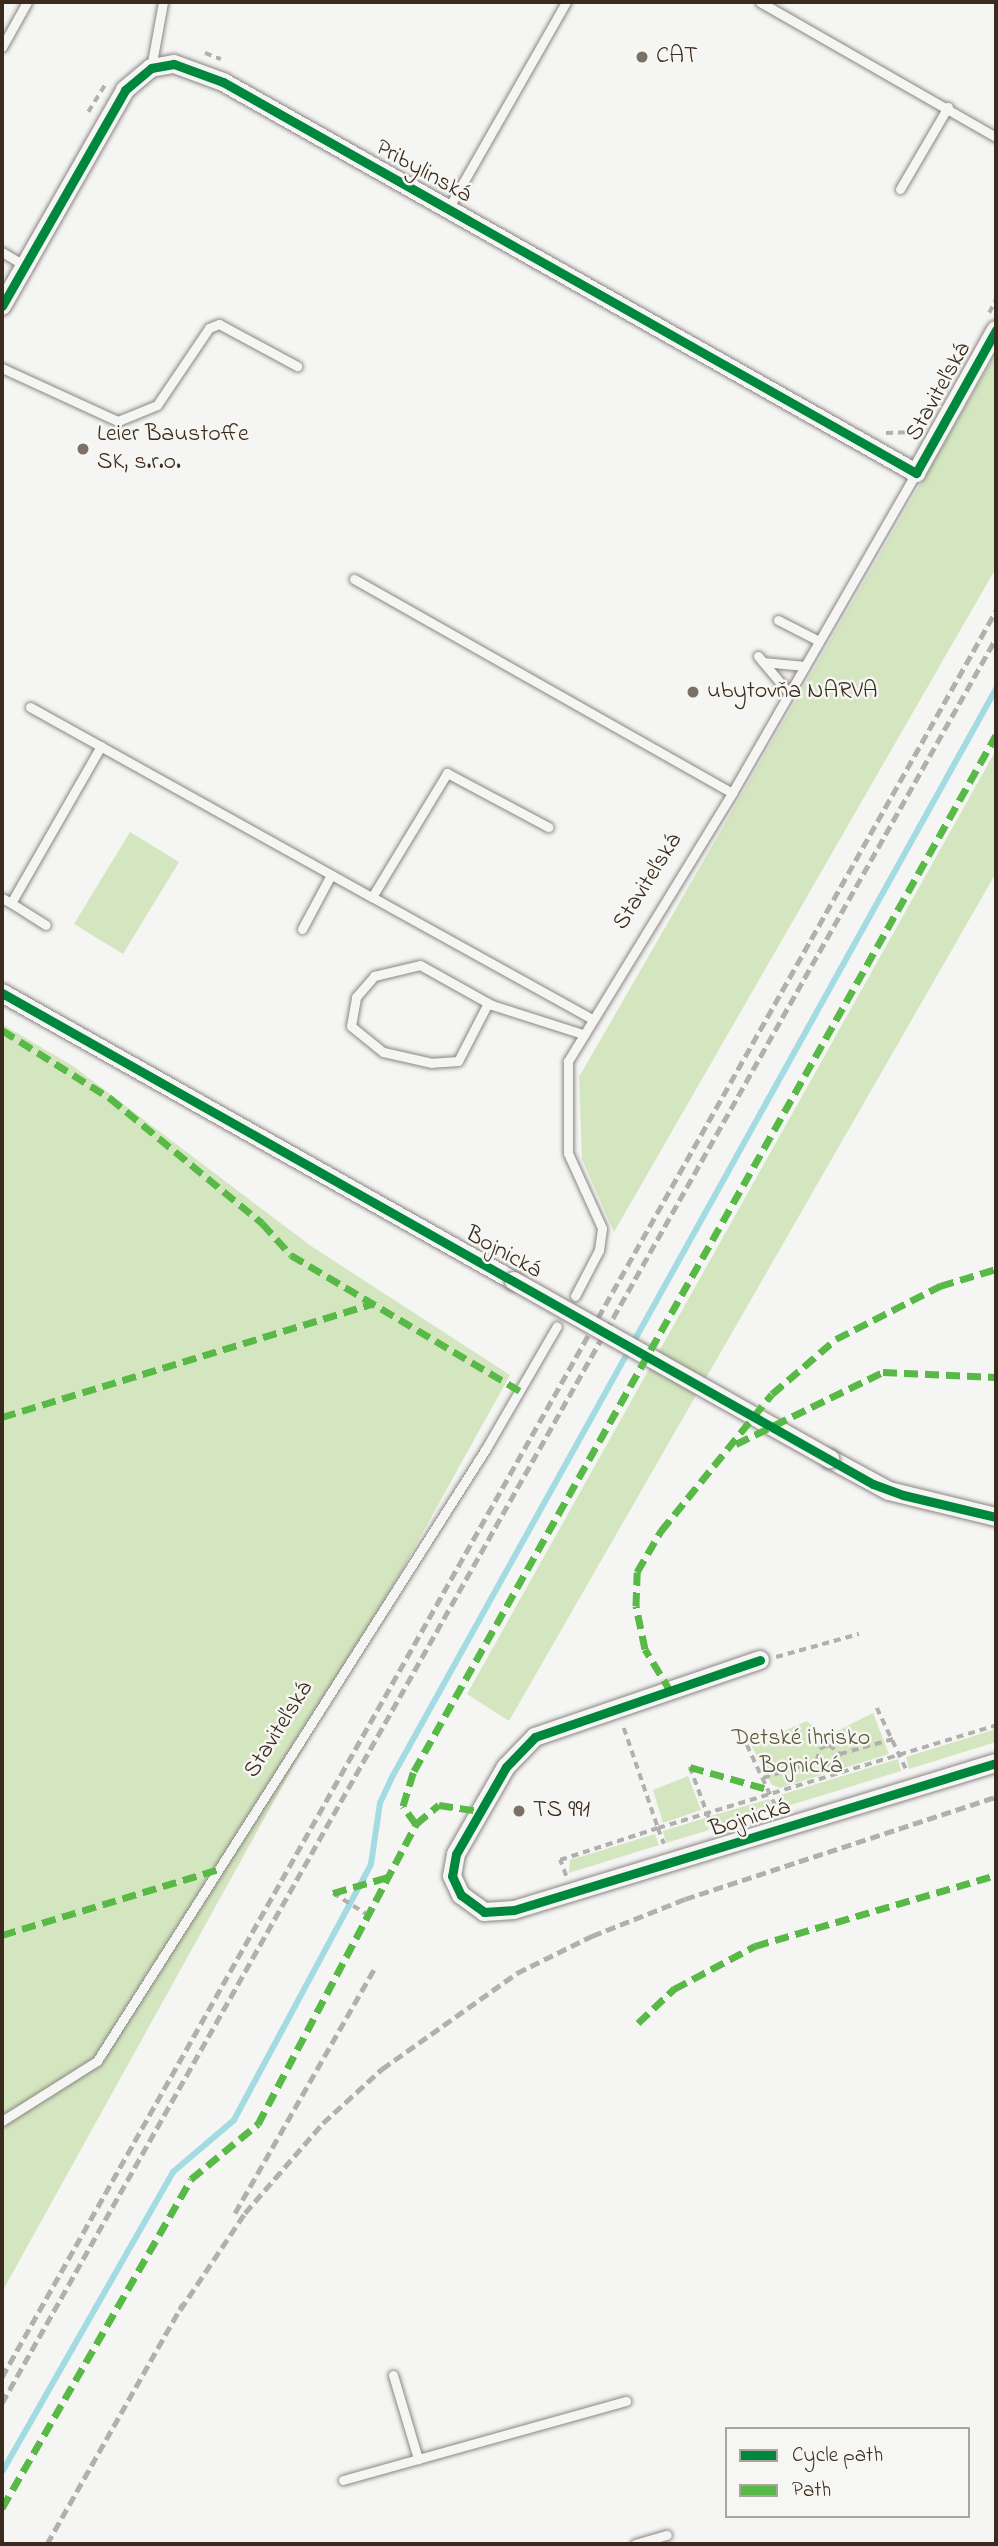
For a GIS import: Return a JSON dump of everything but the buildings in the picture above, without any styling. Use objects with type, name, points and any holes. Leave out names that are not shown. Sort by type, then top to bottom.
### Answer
[{"type":"street","name":"Pribylinská","points":[[151,68],[174,64],[212,77],[916,473]]},
{"type":"street","points":[[2,306],[125,90],[151,68]]},
{"type":"street","name":"Staviteľská","points":[[916,473],[996,330]]},
{"type":"street","name":"Bojnická","points":[[2,993],[889,1491],[996,1517]]},
{"type":"street","name":"Bojnická","points":[[760,1660],[535,1737],[516,1755],[456,1854],[452,1875],[461,1895],[476,1909],[494,1913],[514,1910],[996,1763]]},
{"type":"lane","points":[[2,47],[27,2]]},
{"type":"lane","points":[[151,68],[163,2]]},
{"type":"lane","points":[[761,2],[948,107],[996,137]]},
{"type":"lane","points":[[448,209],[563,3]]},
{"type":"lane","points":[[900,189],[948,107]]},
{"type":"lane","points":[[2,252],[24,265]]},
{"type":"lane","points":[[2,368],[118,421],[157,405],[209,328],[219,324],[297,366]]},
{"type":"lane","name":"Staviteľská","points":[[575,1296],[595,1261],[602,1228],[568,1153],[568,1061],[732,793],[916,473]]},
{"type":"lane","points":[[354,579],[732,793]]},
{"type":"lane","points":[[778,621],[820,641]]},
{"type":"lane","points":[[789,693],[761,659],[805,666]]},
{"type":"lane","points":[[30,707],[592,1019]]},
{"type":"lane","points":[[11,904],[101,746]]},
{"type":"lane","points":[[372,897],[447,773],[548,827]]},
{"type":"lane","points":[[302,929],[331,875]]},
{"type":"lane","points":[[2,898],[46,925]]},
{"type":"lane","points":[[488,1003],[458,1061],[432,1063],[383,1052],[351,1026],[356,997],[374,976],[420,965],[488,1003],[583,1034]]},
{"type":"lane","name":"Staviteľská","points":[[2,2121],[97,2061],[485,1450],[557,1326]]},
{"type":"lane","points":[[393,2375],[418,2459]]},
{"type":"lane","points":[[343,2480],[626,2401]]},
{"type":"lane","points":[[635,2544],[667,2535]]},
{"type":"path","points":[[760,1660],[859,1634]]},
{"type":"path","points":[[877,1708],[901,1754],[913,1790]]},
{"type":"path","points":[[571,1893],[560,1860],[996,1725]]},
{"type":"path","points":[[614,1731],[625,1728],[664,1844]]},
{"type":"path","points":[[831,1765],[840,1754],[893,1739]]},
{"type":"path","points":[[747,1745],[777,1809]]},
{"type":"path","points":[[816,1761],[821,1748],[829,1745],[840,1754]]},
{"type":"path","points":[[763,1778],[816,1761],[831,1765]]},
{"type":"path","points":[[831,1765],[835,1775]]},
{"type":"path","points":[[690,1767],[713,1829]]},
{"type":"path","points":[[333,1893],[368,1915]]},
{"type":"green space","points":[[996,353],[996,568],[614,1232],[582,1159],[579,1077]]},
{"type":"green space","points":[[996,750],[996,873],[509,1721],[467,1694]]},
{"type":"green space","points":[[130,832],[179,862],[123,954],[74,924]]},
{"type":"green space","points":[[2,1024],[73,1066],[311,1246],[510,1375],[2,2292]]},
{"type":"green space","name":"Detské ihrisko Bojnická","points":[[873,1713],[889,1754],[780,1788],[772,1785],[751,1745],[807,1721],[825,1737]]},
{"type":"green space","points":[[996,1729],[996,1742],[909,1769],[906,1757]]},
{"type":"green space","points":[[898,1759],[901,1771],[781,1808],[777,1796]]},
{"type":"green space","points":[[688,1776],[701,1810],[663,1823],[653,1790]]},
{"type":"green space","points":[[769,1799],[773,1810],[716,1828],[711,1816]]},
{"type":"green space","points":[[705,1818],[709,1830],[666,1843],[663,1831]]},
{"type":"green space","points":[[655,1834],[659,1845],[569,1873],[570,1860]]},
{"type":"waterway","points":[[2,2472],[173,2172],[234,2120],[371,1864],[380,1803],[391,1779],[996,689]]},
{"type":"railway","points":[[2,2377],[996,611]]},
{"type":"railway","points":[[2,2403],[996,638]]},
{"type":"railway","points":[[180,2310],[245,2213],[323,2123],[382,2069],[517,1973],[592,1936],[685,1899],[996,1797]]},
{"type":"railway","points":[[235,2213],[374,1969]]},
{"type":"railway","points":[[47,2544],[183,2304]]},
{"type":"marked path","points":[[416,1824],[403,1806],[414,1771],[996,735]]},
{"type":"marked path","points":[[2,1030],[110,1098],[262,1223],[291,1255],[520,1391]]},
{"type":"marked path","points":[[671,1692],[645,1649],[636,1606],[637,1572],[661,1531],[772,1394],[836,1339],[940,1286],[996,1269]]},
{"type":"marked path","points":[[2,1417],[371,1304]]},
{"type":"marked path","points":[[736,1444],[883,1372],[996,1377]]},
{"type":"marked path","points":[[690,1767],[770,1790]]},
{"type":"marked path","points":[[2,2508],[191,2179],[258,2124],[416,1824],[439,1805],[479,1811]]},
{"type":"marked path","points":[[2,1935],[219,1869]]},
{"type":"marked path","points":[[638,2023],[674,1989],[755,1946],[996,1875]]},
{"type":"marked path","points":[[333,1893],[388,1877]]},
{"type":"cycle path","points":[[2,306],[125,90],[151,68],[174,64],[223,82],[916,473],[996,330]]},
{"type":"cycle path","points":[[2,993],[873,1484],[903,1495],[996,1517]]},
{"type":"cycle path","points":[[760,1660],[535,1737],[506,1767],[456,1854],[452,1876],[461,1895],[484,1912],[514,1910],[996,1763]]},
{"type":"place","name":"CAT","points":[[642,57]]},
{"type":"place","name":"Leier Baustoffe SK, s.r.o.","points":[[83,449]]},
{"type":"place","name":"ubytovňa NARVA","points":[[693,692]]},
{"type":"place","name":"TS 991","points":[[519,1811]]}]
